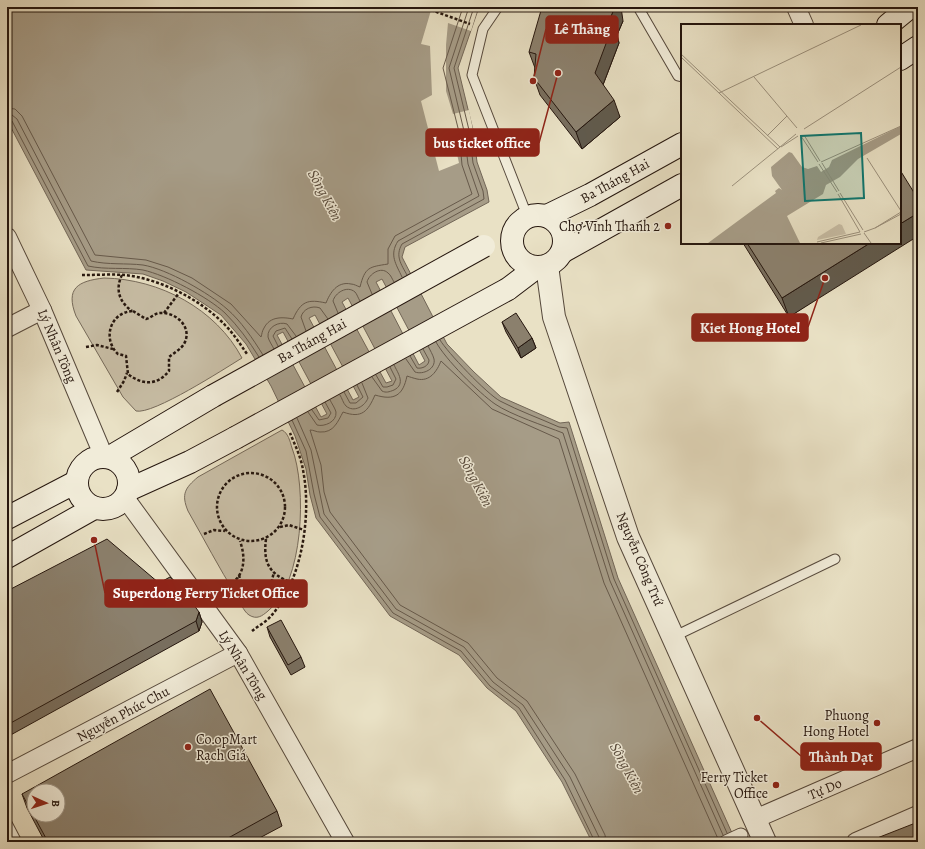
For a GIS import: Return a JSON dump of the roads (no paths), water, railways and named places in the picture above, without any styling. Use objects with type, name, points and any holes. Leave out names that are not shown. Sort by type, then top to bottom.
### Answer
[{"type":"main road","points":[[889,24],[910,7]]},
{"type":"main road","points":[[901,58],[918,47]]},
{"type":"main road","name":"Ba Tháng Hai","points":[[107,457],[213,396],[530,220],[590,195],[681,145]]},
{"type":"main road","points":[[127,494],[130,483],[127,472],[120,463],[107,457],[87,462],[80,470],[76,482],[78,493],[85,503],[94,508],[107,510],[118,505],[127,494],[235,438],[508,289],[549,262],[681,186]]},
{"type":"main road","points":[[530,220],[560,230],[563,238],[549,262],[522,262],[512,249],[512,240],[530,220]]},
{"type":"main road","name":"Nguyễn Công Trứ","points":[[549,262],[554,317],[626,529],[673,638],[748,827],[765,842]]},
{"type":"main road","points":[[7,518],[76,482]]},
{"type":"main road","points":[[7,557],[94,508]]},
{"type":"street","points":[[796,7],[804,24]]},
{"type":"street","name":"Lý Nhân Tông","points":[[7,237],[42,310],[107,457]]},
{"type":"street","points":[[7,328],[42,310]]},
{"type":"street","name":"Lý Nhân Tông","points":[[127,494],[238,654],[345,842]]},
{"type":"street","name":"Nguyễn Phúc Chu","points":[[7,774],[238,654]]},
{"type":"street","name":"Tự Do","points":[[748,827],[918,748]]},
{"type":"street","points":[[856,842],[918,815]]},
{"type":"street","points":[[726,842],[748,827]]},
{"type":"lane","points":[[498,7],[484,29],[472,75],[530,220]]},
{"type":"lane","points":[[638,7],[678,76],[681,77]]},
{"type":"lane","points":[[673,638],[835,560]]},
{"type":"lane","points":[[7,823],[17,842]]},
{"type":"water","name":"Sông Kiên","points":[[7,7],[479,7],[458,68],[473,130],[477,162],[487,190],[489,202],[405,247],[402,257],[447,344],[474,372],[501,397],[560,423],[569,422],[618,578],[736,842],[592,842],[562,782],[516,711],[487,688],[459,655],[390,616],[316,518],[310,495],[306,469],[295,436],[271,386],[246,344],[221,315],[186,292],[163,281],[143,274],[86,270],[7,120]],"holes":[[[382,279],[425,361],[419,365],[376,282]],[[348,298],[392,381],[386,383],[342,302]],[[315,315],[359,397],[353,400],[309,318]],[[283,332],[327,414],[321,417],[277,335]]]},
{"type":"place","name":"bus ticket office","points":[[558,73]]},
{"type":"place","name":"Lê Thāng","points":[[533,81]]},
{"type":"place","name":"Chợ Vĩnh Thanh 2","points":[[668,226]]},
{"type":"place","name":"Kiet Hong Hotel","points":[[825,278]]},
{"type":"place","name":"Superdong Ferry Ticket Office","points":[[94,540]]},
{"type":"place","name":"Thành Dạt","points":[[757,718]]},
{"type":"place","name":"Phuong Hong Hotel","points":[[877,723]]},
{"type":"place","name":"Co.opMart Rạch Giá","points":[[188,747]]},
{"type":"place","name":"Ferry Ticket Office","points":[[776,785]]}]
